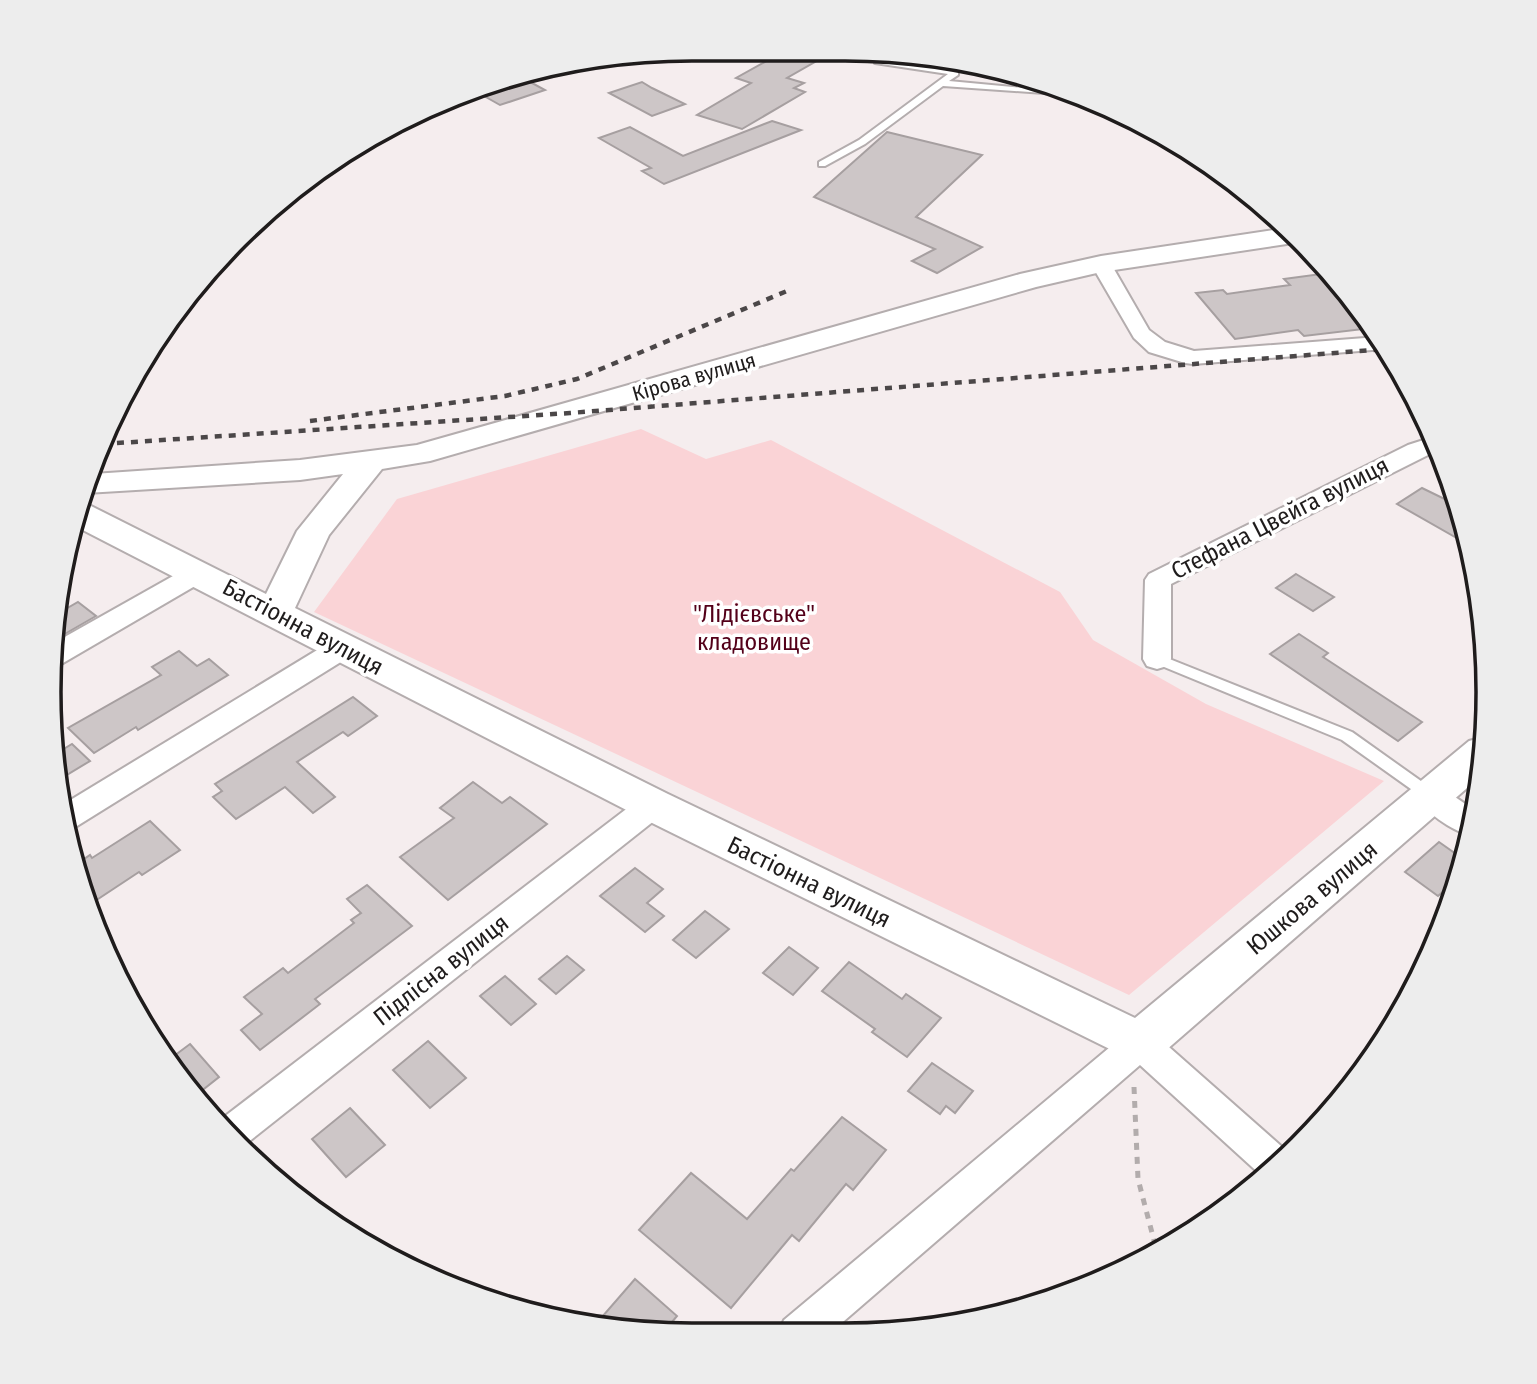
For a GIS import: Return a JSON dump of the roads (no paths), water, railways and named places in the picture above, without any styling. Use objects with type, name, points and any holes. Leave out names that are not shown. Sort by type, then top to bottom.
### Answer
[{"type":"main road","name":"Кірова вулиця","points":[[97,483],[370,463],[444,448],[1030,280],[1101,264],[1281,237]]},
{"type":"main road","points":[[275,613],[314,531],[370,463]]},
{"type":"main road","name":"Бастіонна вулиця","points":[[86,518],[653,805],[1140,1043]]},
{"type":"main road","name":"Юшкова вулиця","points":[[1140,1043],[1471,762]]},
{"type":"street","points":[[1101,264],[1141,334],[1157,346],[1193,358],[1370,344]]},
{"type":"street","name":"Стефана Цвейга вулиця","points":[[1157,659],[1158,580],[1425,446]]},
{"type":"street","points":[[63,650],[198,573]]},
{"type":"street","points":[[73,813],[342,648]]},
{"type":"street","points":[[1431,796],[1463,818]]},
{"type":"street","name":"Підлісна вулиця","points":[[237,1129],[653,805]]},
{"type":"street","points":[[811,1323],[1140,1043],[1268,1159]]},
{"type":"lane","points":[[822,164],[862,142],[955,73],[899,64]]},
{"type":"lane","points":[[941,83],[1036,91]]},
{"type":"lane","points":[[1157,659],[1347,736],[1431,796]]},
{"type":"railway","points":[[310,421],[505,396],[577,379],[787,291]]},
{"type":"railway","points":[[112,443],[570,413],[1374,350]]},
{"type":"park label","name":"\"Лідієвське\" кладовище","points":[[754,628]]}]
